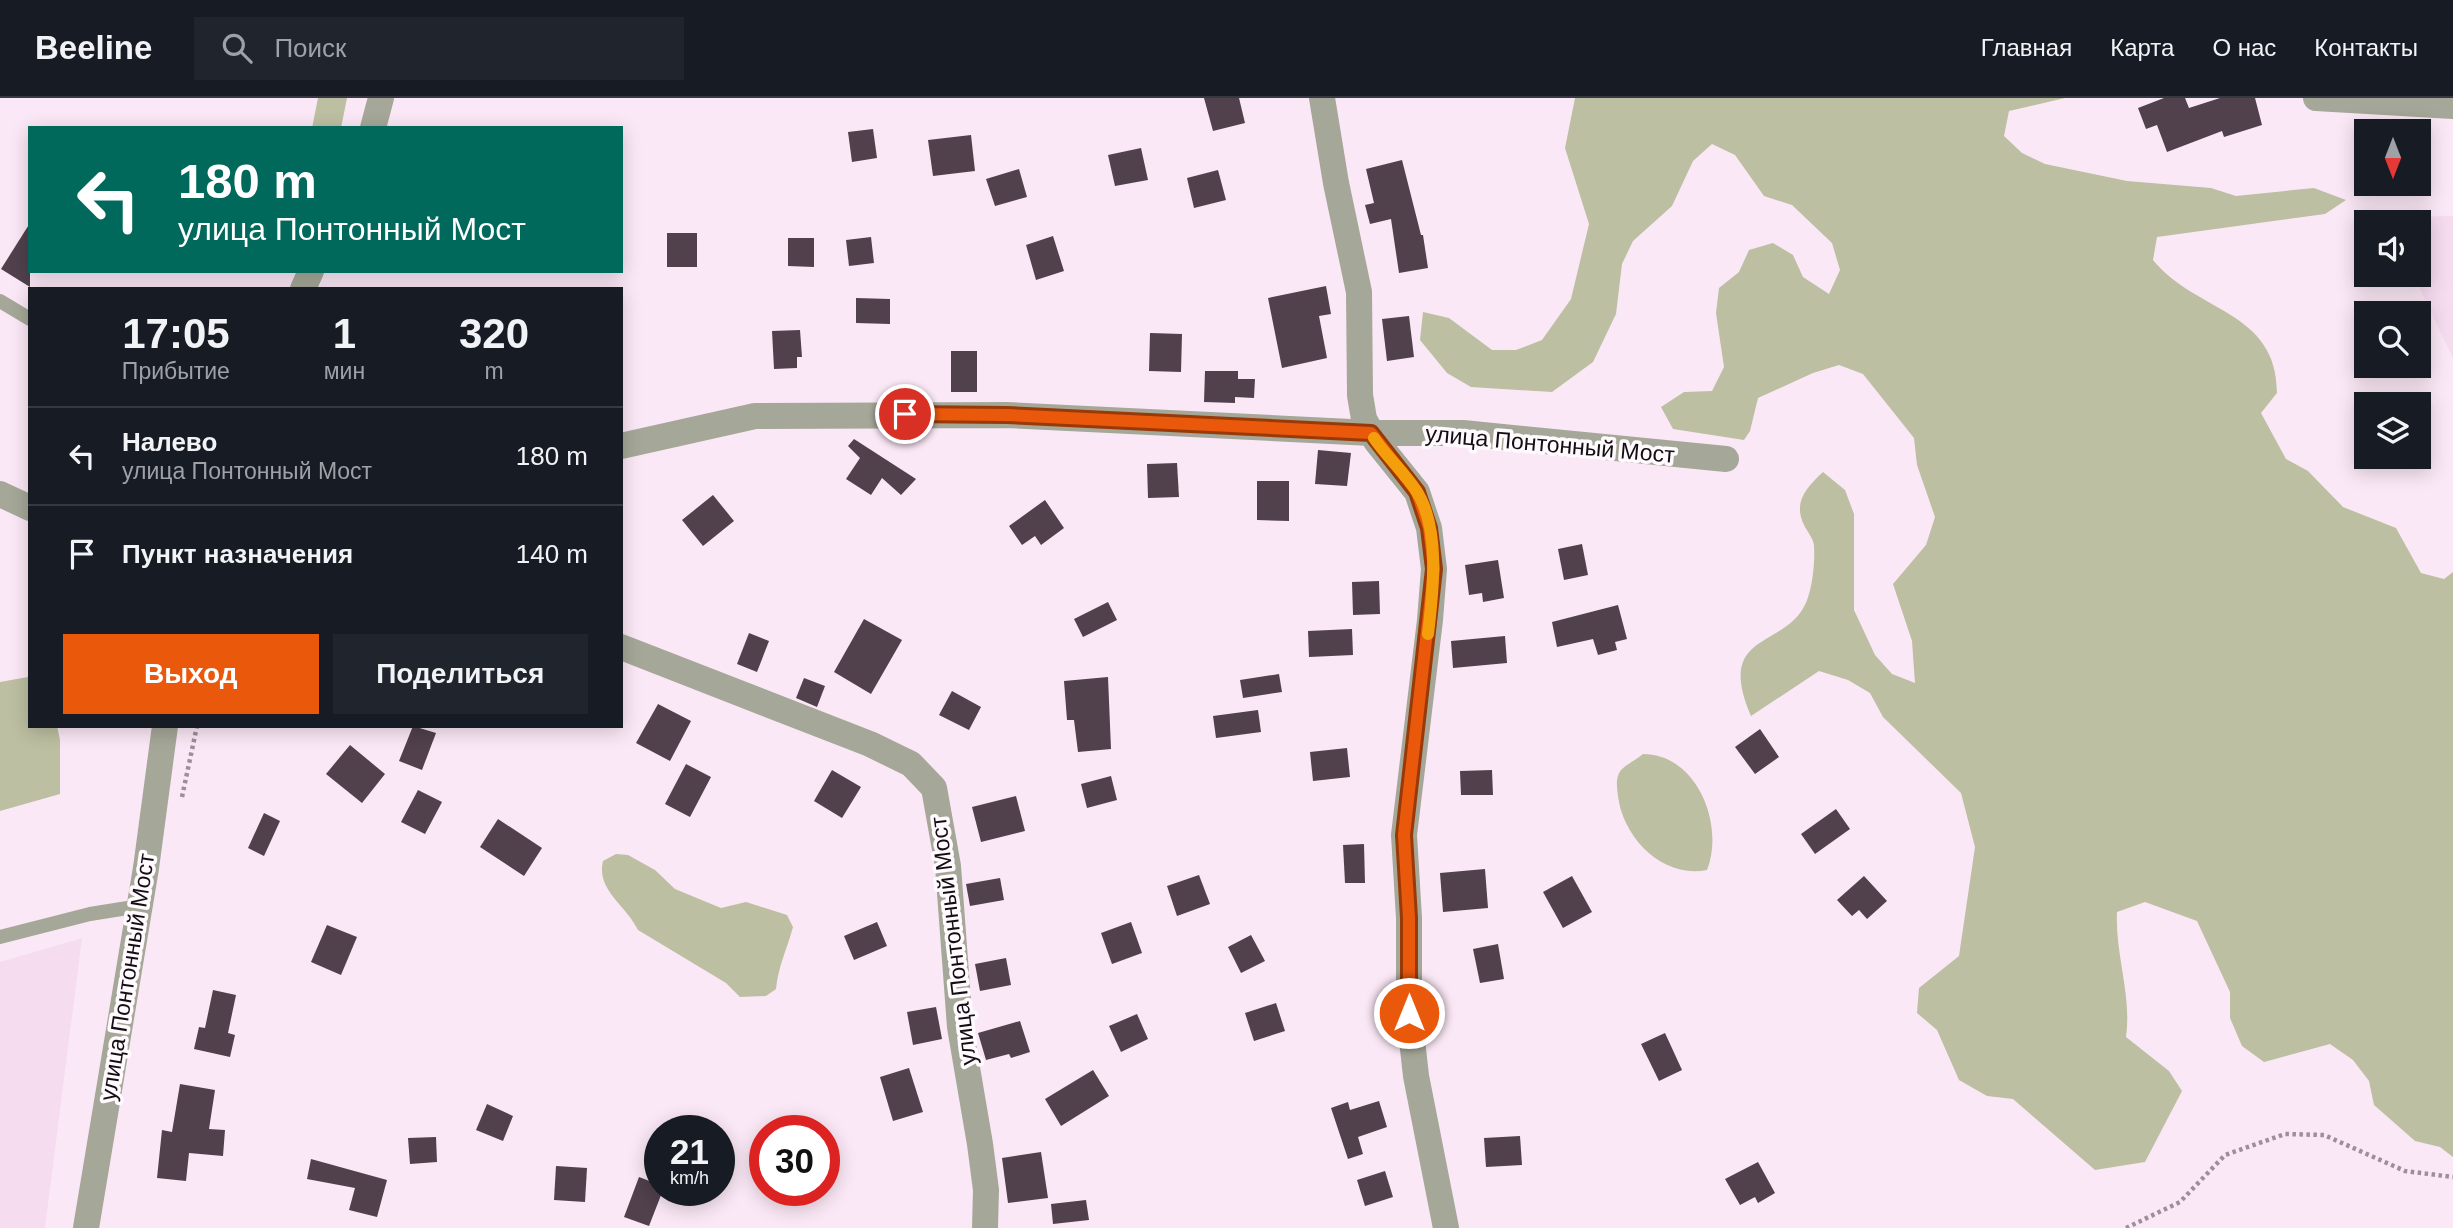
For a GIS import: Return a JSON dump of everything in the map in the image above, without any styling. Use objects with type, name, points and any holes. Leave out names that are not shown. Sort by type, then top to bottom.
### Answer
[{"type":"street","points":[[374,126],[381,98]]},
{"type":"street","points":[[1322,98],[1336,183],[1359,292],[1360,394],[1364,419],[1371,433],[1417,492],[1429,528],[1434,569],[1404,835],[1409,918],[1409,1013],[1416,1076],[1446,1228]]},
{"type":"street","points":[[2316,98],[2453,106]]},
{"type":"street","name":"улица Понтонный Мост","points":[[623,446],[755,416],[1007,415],[1371,433],[1463,433],[1726,459]]},
{"type":"street","name":"улица Понтонный Мост","points":[[623,648],[870,744],[911,764],[934,789],[948,866],[960,1027],[981,1144],[986,1190],[985,1228]]},
{"type":"street","name":"улица Понтонный Мост","points":[[86,1228],[140,906],[165,728]]},
{"type":"lane","points":[[0,301],[28,318]]},
{"type":"lane","points":[[0,937],[90,914],[140,906]]},
{"type":"path","points":[[2126,1228],[2180,1202],[2225,1155],[2285,1133],[2324,1135],[2405,1171],[2453,1177]]},
{"type":"shaded area","points":[[2431,216],[2453,216],[2453,358],[2431,312],[2431,301],[2426,301],[2419,287],[2431,287]]},
{"type":"shaded area","points":[[82,938],[45,1228],[0,1228],[0,962]]},
{"type":"green space","points":[[318,98],[347,98],[341,126],[312,126]]},
{"type":"green space","points":[[1575,98],[2065,98],[2009,111],[2004,136],[2022,153],[2045,164],[2127,181],[2211,188],[2236,196],[2314,188],[2346,200],[2325,214],[2157,237],[2153,260],[2171,278],[2249,328],[2264,345],[2273,366],[2277,393],[2261,413],[2286,459],[2308,471],[2343,507],[2396,528],[2421,573],[2444,579],[2453,572],[2453,1157],[2440,1147],[2415,1141],[2374,1105],[2369,1081],[2353,1060],[2330,1044],[2264,1062],[2242,1046],[2230,1018],[2230,992],[2197,921],[2145,902],[2117,912],[2118,944],[2127,1006],[2126,1037],[2169,1071],[2182,1091],[2145,1162],[2095,1170],[2013,1099],[1987,1096],[1959,1080],[1937,1030],[1917,1013],[1919,988],[1959,956],[1975,847],[1961,793],[1883,717],[1870,693],[1848,680],[1819,671],[1751,716],[1742,687],[1741,667],[1748,653],[1788,625],[1801,612],[1809,594],[1814,546],[1801,518],[1800,503],[1806,490],[1823,472],[1845,490],[1854,514],[1854,610],[1875,655],[1892,674],[1915,683],[1912,641],[1893,584],[1926,545],[1935,517],[1917,465],[1914,438],[1863,374],[1839,365],[1813,373],[1758,398],[1750,431],[1744,440],[1673,429],[1661,407],[1684,392],[1712,391],[1724,367],[1716,313],[1719,288],[1739,272],[1749,250],[1773,243],[1793,255],[1803,277],[1829,294],[1840,270],[1832,243],[1792,205],[1764,196],[1735,155],[1712,144],[1693,161],[1672,206],[1633,241],[1622,264],[1616,314],[1593,362],[1552,392],[1471,387],[1447,373],[1420,340],[1423,312],[1449,318],[1492,350],[1516,350],[1542,340],[1571,299],[1589,224],[1565,148]]},
{"type":"green space","points":[[28,677],[28,728],[57,728],[60,740],[60,794],[0,811],[0,682]]},
{"type":"green space","points":[[1643,754],[1662,757],[1678,766],[1692,779],[1702,795],[1712,833],[1712,852],[1707,870],[1691,871],[1661,862],[1648,852],[1628,827],[1621,812],[1617,779],[1621,770]]},
{"type":"green space","points":[[616,854],[628,855],[655,870],[675,889],[721,908],[746,902],[787,915],[793,927],[776,989],[766,996],[740,997],[726,983],[638,930],[613,897],[604,880],[603,861]]},
{"type":"building","points":[[1204,98],[1239,98],[1245,123],[1213,131]]},
{"type":"building","points":[[2164,98],[2185,98],[2189,108],[2220,98],[2255,98],[2262,125],[2224,137],[2222,131],[2167,152],[2157,125],[2146,129],[2138,108]]},
{"type":"building","points":[[873,129],[877,158],[852,162],[848,132]]},
{"type":"building","points":[[971,135],[975,171],[933,176],[928,140]]},
{"type":"building","points":[[1141,148],[1148,180],[1115,186],[1108,155]]},
{"type":"building","points":[[1402,160],[1423,235],[1428,268],[1399,273],[1391,219],[1370,224],[1365,205],[1374,203],[1366,169]]},
{"type":"building","points":[[1019,169],[1027,197],[995,206],[986,179]]},
{"type":"building","points":[[1218,170],[1226,200],[1194,208],[1187,178]]},
{"type":"building","points":[[28,226],[30,287],[1,269]]},
{"type":"building","points":[[667,233],[697,233],[697,267],[667,267]]},
{"type":"building","points":[[1053,236],[1064,271],[1036,280],[1026,245]]},
{"type":"building","points":[[871,237],[874,263],[849,266],[846,240]]},
{"type":"building","points":[[788,238],[814,238],[814,267],[788,266]]},
{"type":"building","points":[[1326,286],[1331,314],[1319,316],[1327,358],[1282,368],[1268,298]]},
{"type":"building","points":[[856,298],[890,299],[890,324],[856,323]]},
{"type":"building","points":[[1409,316],[1414,357],[1387,361],[1382,319]]},
{"type":"building","points":[[800,330],[802,357],[797,357],[797,368],[774,369],[772,331]]},
{"type":"building","points":[[1150,333],[1182,334],[1181,372],[1149,371]]},
{"type":"building","points":[[951,351],[977,351],[977,392],[951,392]]},
{"type":"building","points":[[1205,371],[1238,371],[1238,379],[1255,379],[1254,398],[1235,397],[1235,403],[1204,402]]},
{"type":"building","points":[[854,439],[916,479],[901,495],[882,478],[871,495],[846,479],[860,458],[848,446]]},
{"type":"building","points":[[1318,450],[1351,453],[1347,486],[1315,484]]},
{"type":"building","points":[[1177,463],[1179,497],[1148,498],[1147,464]]},
{"type":"building","points":[[1257,481],[1289,481],[1289,521],[1257,520]]},
{"type":"building","points":[[713,495],[734,521],[703,546],[682,520]]},
{"type":"building","points":[[1045,500],[1064,528],[1041,545],[1035,536],[1022,545],[1009,526]]},
{"type":"building","points":[[1582,544],[1588,575],[1564,580],[1558,549]]},
{"type":"building","points":[[1498,560],[1504,598],[1483,602],[1482,593],[1469,595],[1465,565]]},
{"type":"building","points":[[1379,581],[1380,614],[1353,615],[1352,582]]},
{"type":"building","points":[[1108,602],[1117,620],[1083,637],[1074,619]]},
{"type":"building","points":[[1618,605],[1627,639],[1615,642],[1617,650],[1598,655],[1593,639],[1557,647],[1552,622]]},
{"type":"building","points":[[864,619],[902,640],[871,694],[834,672]]},
{"type":"building","points":[[1352,629],[1353,655],[1309,657],[1308,631]]},
{"type":"building","points":[[749,633],[769,641],[757,672],[737,664]]},
{"type":"building","points":[[1505,636],[1507,663],[1453,668],[1451,641]]},
{"type":"building","points":[[1279,674],[1282,692],[1243,698],[1240,680]]},
{"type":"building","points":[[1108,677],[1111,749],[1078,752],[1074,720],[1067,720],[1064,681]]},
{"type":"building","points":[[804,678],[825,686],[817,707],[796,698]]},
{"type":"building","points":[[952,691],[981,707],[969,730],[939,715]]},
{"type":"building","points":[[658,704],[691,721],[670,761],[636,743]]},
{"type":"building","points":[[1258,710],[1261,732],[1216,738],[1213,716]]},
{"type":"building","points":[[412,728],[436,733],[422,770],[399,761]]},
{"type":"building","points":[[1760,729],[1779,757],[1755,774],[1735,747]]},
{"type":"building","points":[[350,745],[385,774],[362,803],[326,774]]},
{"type":"building","points":[[1347,748],[1350,777],[1313,781],[1310,752]]},
{"type":"building","points":[[686,764],[711,777],[690,817],[665,804]]},
{"type":"building","points":[[832,770],[861,787],[842,818],[814,801]]},
{"type":"building","points":[[1492,770],[1493,795],[1461,795],[1460,771]]},
{"type":"building","points":[[1111,776],[1117,800],[1087,808],[1081,784]]},
{"type":"building","points":[[418,790],[442,802],[425,834],[401,822]]},
{"type":"building","points":[[1016,796],[1025,831],[981,842],[972,807]]},
{"type":"building","points":[[1836,809],[1850,829],[1815,854],[1801,834]]},
{"type":"building","points":[[264,813],[280,821],[264,856],[248,848]]},
{"type":"building","points":[[498,819],[542,848],[524,876],[480,847]]},
{"type":"building","points":[[1364,844],[1365,883],[1345,883],[1343,845]]},
{"type":"building","points":[[1485,869],[1488,908],[1443,912],[1440,873]]},
{"type":"building","points":[[1199,875],[1210,904],[1177,916],[1167,886]]},
{"type":"building","points":[[1572,876],[1592,912],[1563,928],[1543,892]]},
{"type":"building","points":[[1864,876],[1887,901],[1867,919],[1859,910],[1852,916],[1837,900]]},
{"type":"building","points":[[1000,878],[1004,900],[970,906],[966,884]]},
{"type":"building","points":[[877,922],[887,946],[854,960],[844,936]]},
{"type":"building","points":[[1131,922],[1142,953],[1112,964],[1101,933]]},
{"type":"building","points":[[327,925],[357,937],[341,975],[311,962]]},
{"type":"building","points":[[1251,935],[1265,961],[1241,973],[1228,947]]},
{"type":"building","points":[[1498,944],[1504,979],[1480,983],[1473,949]]},
{"type":"building","points":[[1006,958],[1011,985],[980,991],[975,964]]},
{"type":"building","points":[[213,990],[236,995],[228,1033],[235,1035],[230,1057],[194,1049],[199,1027],[205,1028]]},
{"type":"building","points":[[1276,1003],[1285,1031],[1254,1041],[1245,1013]]},
{"type":"building","points":[[936,1007],[942,1039],[913,1045],[907,1012]]},
{"type":"building","points":[[1137,1014],[1148,1039],[1121,1052],[1109,1026]]},
{"type":"building","points":[[1020,1021],[1030,1052],[1011,1058],[1009,1054],[986,1060],[978,1033]]},
{"type":"building","points":[[1665,1033],[1682,1070],[1659,1081],[1641,1044]]},
{"type":"building","points":[[909,1068],[923,1112],[893,1121],[880,1077]]},
{"type":"building","points":[[1093,1070],[1109,1096],[1061,1126],[1045,1099]]},
{"type":"building","points":[[180,1084],[215,1090],[209,1129],[225,1130],[223,1156],[189,1153],[186,1181],[157,1178],[162,1130],[172,1132]]},
{"type":"building","points":[[1379,1101],[1387,1127],[1358,1137],[1363,1154],[1348,1159],[1331,1108],[1348,1102],[1350,1110]]},
{"type":"building","points":[[487,1104],[513,1116],[503,1141],[476,1130]]},
{"type":"building","points":[[1520,1136],[1522,1165],[1486,1167],[1484,1138]]},
{"type":"building","points":[[436,1137],[437,1162],[410,1164],[408,1138]]},
{"type":"building","points":[[1041,1152],[1048,1198],[1008,1203],[1002,1158]]},
{"type":"building","points":[[311,1159],[387,1180],[377,1217],[349,1210],[355,1188],[307,1179]]},
{"type":"building","points":[[1758,1162],[1775,1193],[1758,1203],[1755,1197],[1740,1205],[1725,1179]]},
{"type":"building","points":[[556,1166],[587,1168],[585,1202],[554,1200]]},
{"type":"building","points":[[1385,1171],[1393,1197],[1365,1206],[1357,1180]]},
{"type":"building","points":[[639,1177],[644,1179],[644,1206],[657,1206],[649,1226],[624,1217]]},
{"type":"building","points":[[1086,1200],[1089,1220],[1053,1224],[1051,1204]]},
{"type":"slow traffic","points":[[1374,438],[1417,492],[1429,528],[1434,569],[1428,634]]},
{"type":"route","points":[[905,414],[1007,415],[1371,433],[1417,492],[1429,528],[1434,569],[1404,835],[1409,918],[1409,1013]]}]
